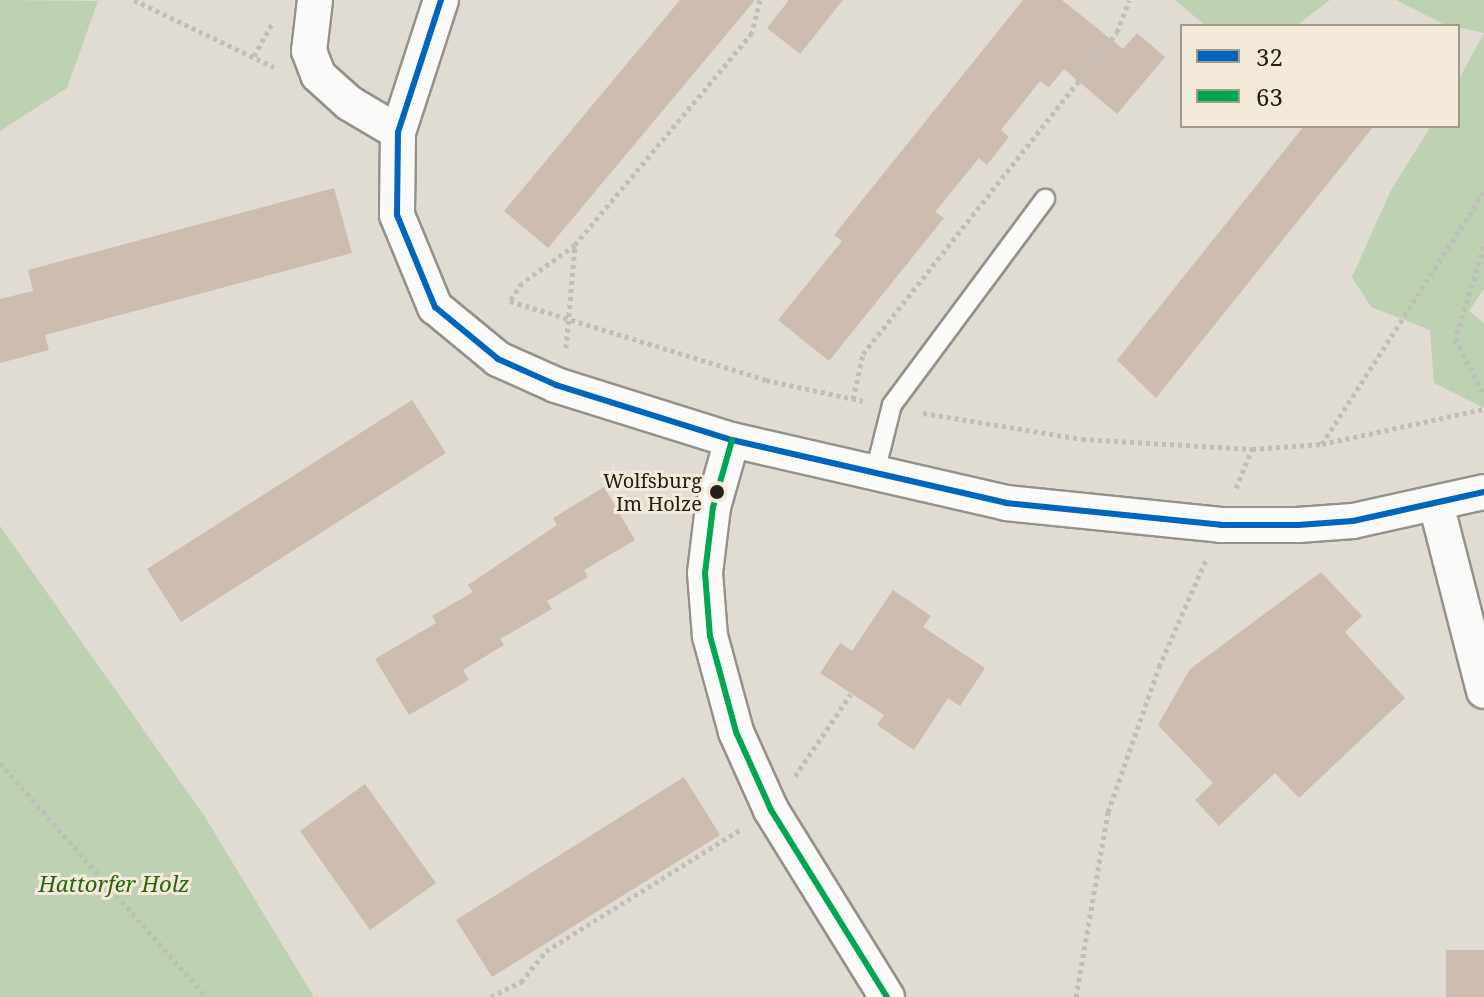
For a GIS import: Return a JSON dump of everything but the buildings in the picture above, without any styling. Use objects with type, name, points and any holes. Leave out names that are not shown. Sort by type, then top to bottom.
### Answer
[{"type":"street","points":[[315,0],[309,51],[318,75],[398,132]]},
{"type":"street","points":[[441,0],[398,132],[397,215],[435,307],[498,359],[556,385],[732,440],[1006,503],[1221,525],[1353,521],[1484,492]]},
{"type":"street","points":[[732,440],[713,507],[705,573],[710,636],[736,732],[771,810],[887,997]]},
{"type":"street","points":[[1436,504],[1484,691]]},
{"type":"lane","points":[[875,472],[892,405],[1045,199]]},
{"type":"path","points":[[134,0],[254,56],[289,76]]},
{"type":"path","points":[[760,0],[752,33],[575,245],[522,283],[510,301],[766,380],[853,399],[1082,439],[1252,449],[1322,444],[1484,409]]},
{"type":"path","points":[[853,399],[863,354],[1117,32],[1129,0]]},
{"type":"path","points":[[254,56],[277,14]]},
{"type":"path","points":[[1322,444],[1484,192]]},
{"type":"path","points":[[556,385],[572,320],[575,245]]},
{"type":"path","points":[[1484,246],[1455,339],[1484,394]]},
{"type":"path","points":[[1076,997],[1090,887],[1108,812],[1159,667],[1252,449]]},
{"type":"path","points":[[491,997],[521,982],[546,951],[771,810],[851,694]]},
{"type":"path","points":[[0,763],[206,997]]},
{"type":"green space","points":[[0,0],[98,1],[67,88],[0,131]]},
{"type":"green space","points":[[1175,0],[1330,0],[1299,24],[1204,24]]},
{"type":"green space","points":[[1396,0],[1484,0],[1484,33],[1460,28],[1460,24],[1443,24]]},
{"type":"green space","points":[[1484,33],[1484,289],[1469,311],[1484,323],[1484,408],[1434,383],[1430,330],[1371,307],[1352,277],[1391,190],[1430,128],[1460,128],[1460,77]]},
{"type":"green space","name":"Hattorfer Holz","points":[[0,526],[205,817],[314,997],[0,997]]},
{"type":"transit line","name":"32","points":[[441,0],[398,132],[397,215],[435,307],[498,359],[556,385],[732,440],[1006,503],[1221,525],[1298,525],[1353,521],[1484,492]]},
{"type":"transit line","name":"63","points":[[732,440],[713,507],[705,573],[710,636],[736,732],[771,810],[887,997]]},
{"type":"place","name":"Wolfsburg Im Holze","points":[[717,492]]}]
